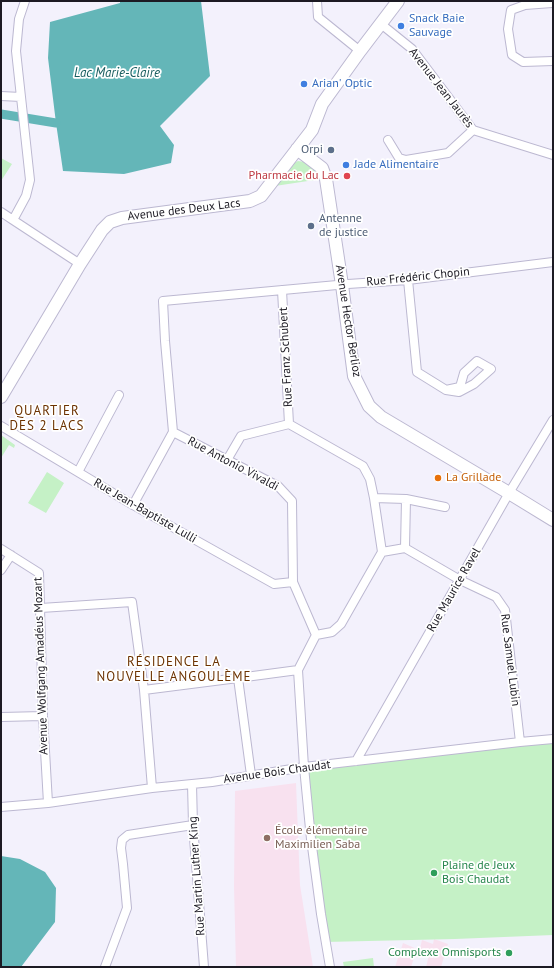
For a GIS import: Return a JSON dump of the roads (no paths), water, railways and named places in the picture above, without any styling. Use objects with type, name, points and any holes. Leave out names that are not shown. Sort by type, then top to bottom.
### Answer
[{"type":"street","points":[[13,220],[26,196],[30,180],[16,51],[19,19],[25,1]]},
{"type":"street","points":[[317,1],[318,17],[360,51]]},
{"type":"street","name":"Avenue des Deux Lacs","points":[[1,397],[80,264],[102,230],[110,222],[122,218],[250,201],[261,196],[312,130],[322,104],[398,1]]},
{"type":"street","points":[[552,4],[525,5],[512,10],[508,29],[512,55],[523,62],[553,61]]},
{"type":"street","name":"Avenue Jean Jaurès","points":[[381,24],[412,49],[473,130],[553,154]]},
{"type":"street","points":[[1,96],[21,97]]},
{"type":"street","points":[[388,140],[399,158],[406,160],[448,153],[473,130]]},
{"type":"street","name":"Avenue Hector Berlioz","points":[[297,149],[322,168],[326,179],[354,376],[369,406],[381,417],[553,520]]},
{"type":"street","points":[[1,212],[80,264]]},
{"type":"street","name":"Rue Frédéric Chopin","points":[[163,301],[342,284],[408,280],[553,262]]},
{"type":"street","points":[[408,280],[417,372],[446,390],[459,392],[474,384],[491,369],[477,361],[464,373],[460,387],[446,390]]},
{"type":"street","name":"Rue Franz Schubert","points":[[282,290],[289,424]]},
{"type":"street","name":"Rue Antonio Vivaldi","points":[[163,301],[173,432],[278,486],[292,501],[294,582],[316,635]]},
{"type":"street","points":[[78,472],[119,395]]},
{"type":"street","name":"Rue Maurice Ravel","points":[[356,761],[509,493],[553,420]]},
{"type":"street","points":[[227,460],[241,436],[289,424],[363,466],[370,479],[374,498],[382,552],[341,624],[332,632],[316,635],[298,670],[304,767],[311,838],[330,967]]},
{"type":"street","name":"Rue Jean-Baptiste Lulli","points":[[1,426],[133,505],[274,584],[294,582]]},
{"type":"street","points":[[133,505],[173,432]]},
{"type":"street","points":[[374,498],[406,499],[445,507]]},
{"type":"street","points":[[382,552],[405,548],[406,499]]},
{"type":"street","name":"Rue Samuel Lubin","points":[[405,548],[460,580],[496,597],[505,610],[520,742]]},
{"type":"street","name":"Avenue Wolfgang Amadéus Mozart","points":[[1,549],[39,573],[43,716],[48,803]]},
{"type":"street","points":[[1,570],[10,555]]},
{"type":"street","points":[[41,608],[132,602],[144,690],[152,788]]},
{"type":"street","points":[[144,690],[298,670]]},
{"type":"street","points":[[238,678],[251,775]]},
{"type":"street","points":[[1,717],[43,716]]},
{"type":"street","name":"Avenue Bois Chaudat","points":[[1,807],[48,803],[152,788],[192,784],[304,767],[553,739]]},
{"type":"street","name":"Rue Martin Luther King","points":[[192,784],[193,825],[204,967]]},
{"type":"street","points":[[105,967],[127,908],[121,848],[122,840],[128,835],[193,825]]},
{"type":"water","name":"Lac Marie-Claire","points":[[120,1],[201,1],[210,76],[160,126],[174,145],[171,163],[124,174],[63,171],[48,58],[50,22],[120,3]]},
{"type":"water","points":[[1,856],[20,859],[45,872],[56,888],[55,922],[21,967],[1,967]]},
{"type":"waterway","points":[[1,114],[56,123]]},
{"type":"place","name":"Snack Baie Sauvage","points":[[401,26]]},
{"type":"place","name":"Arian' Optic","points":[[304,84]]},
{"type":"place","name":"Orpi","points":[[331,150]]},
{"type":"place","name":"Jade Alimentaire","points":[[346,165]]},
{"type":"place","name":"Pharmacie du Lac","points":[[347,176]]},
{"type":"place","name":"Antenne de justice","points":[[311,226]]},
{"type":"place","name":"La Grillade","points":[[438,478]]},
{"type":"place","name":"École élémentaire Maximilien Saba","points":[[267,838]]},
{"type":"place","name":"Plaine de Jeux Bois Chaudat","points":[[434,873]]},
{"type":"place","name":"Complexe Omnisports","points":[[509,953]]},
{"type":"district","name":"QUARTIER DES 2 LACS","points":[[47,418]]},
{"type":"district","name":"RÉSIDENCE LA NOUVELLE ANGOULÈME","points":[[174,670]]}]
